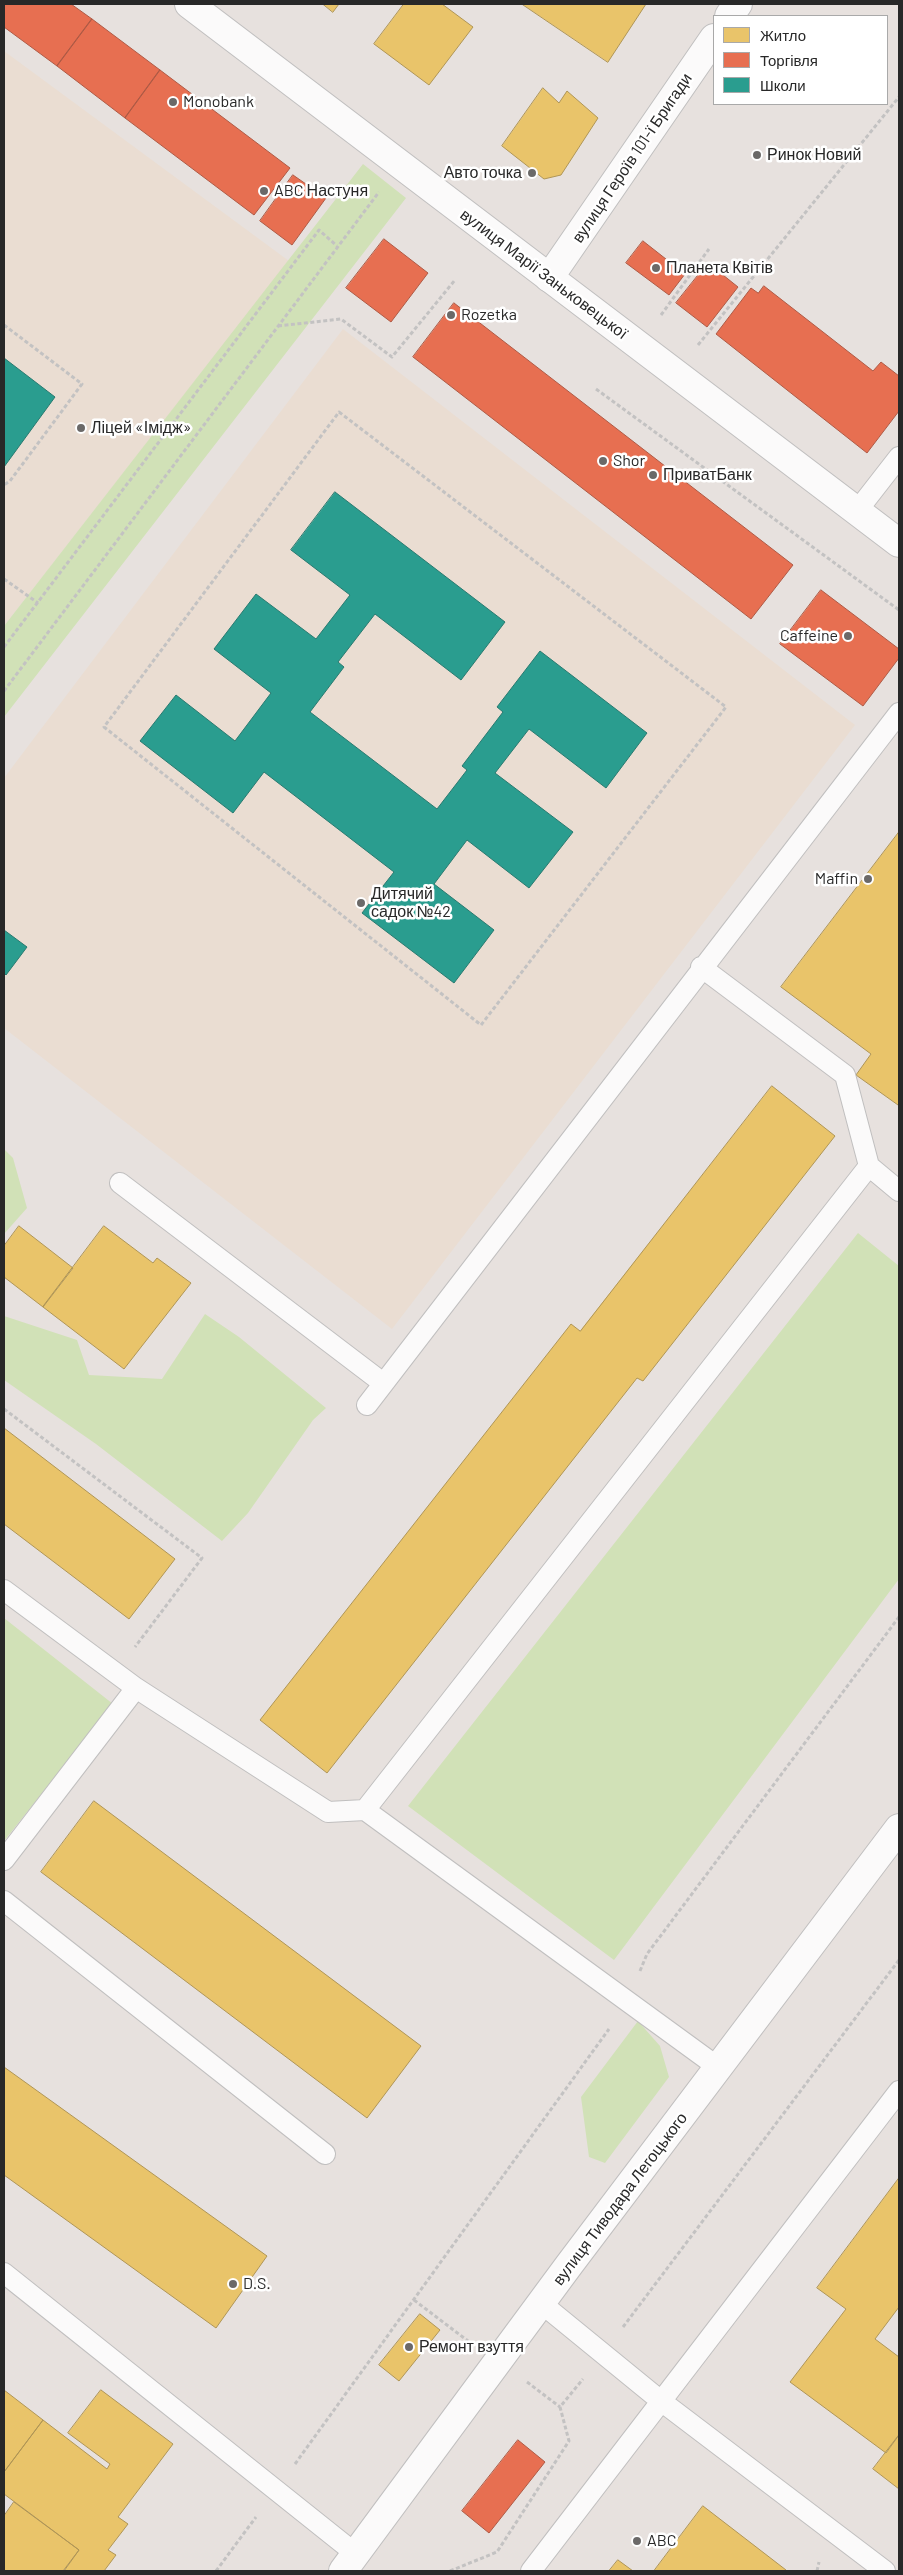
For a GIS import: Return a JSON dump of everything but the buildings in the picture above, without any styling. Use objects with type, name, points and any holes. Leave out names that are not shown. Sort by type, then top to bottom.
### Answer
[{"type":"street","name":"вулиця Марії Заньковецької","points":[[189,4],[899,543]]},
{"type":"street","points":[[730,15],[738,4]]},
{"type":"street","name":"вулиця Героїв 101-ї Бригади","points":[[549,278],[713,39]]},
{"type":"street","name":"вулиця Тиводара Легоцького","points":[[349,2563],[541,2303],[899,1828]]},
{"type":"lane","points":[[857,511],[899,457]]},
{"type":"lane","points":[[367,1405],[701,968],[899,713]]},
{"type":"lane","points":[[701,968],[845,1075],[869,1166],[899,1191]]},
{"type":"lane","points":[[365,1810],[869,1166]]},
{"type":"lane","points":[[120,1183],[383,1384]]},
{"type":"lane","points":[[4,1590],[136,1688],[328,1812],[365,1810],[719,2068]]},
{"type":"lane","points":[[4,1860],[136,1688]]},
{"type":"lane","points":[[4,1901],[325,2154]]},
{"type":"lane","points":[[531,2571],[899,2091]]},
{"type":"lane","points":[[4,2273],[277,2490],[349,2563]]},
{"type":"lane","points":[[541,2303],[661,2401],[885,2571]]},
{"type":"path","points":[[696,348],[899,97]]},
{"type":"path","points":[[4,691],[380,189]]},
{"type":"path","points":[[4,647],[319,230],[338,246]]},
{"type":"path","points":[[659,318],[709,249]]},
{"type":"path","points":[[278,326],[341,319],[392,356],[455,280]]},
{"type":"path","points":[[4,325],[82,384],[10,481],[4,485]]},
{"type":"path","points":[[596,389],[899,610]]},
{"type":"path","points":[[338,412],[726,707],[481,1024],[104,727],[338,412]]},
{"type":"path","points":[[4,579],[38,603]]},
{"type":"path","points":[[4,1408],[202,1558],[115,1673]]},
{"type":"path","points":[[216,2571],[277,2490],[628,2002],[647,1954],[899,1617]]},
{"type":"path","points":[[560,2407],[604,2354],[899,1960]]},
{"type":"path","points":[[414,2300],[473,2344]]},
{"type":"path","points":[[450,2571],[497,2552],[569,2441],[560,2407],[525,2381]]},
{"type":"shaded area","name":"Ліцей «Імідж»","points":[[4,51],[289,261],[4,626]]},
{"type":"shaded area","name":"Дитячий садок №42","points":[[343,329],[855,725],[392,1329],[4,1028],[4,778]]},
{"type":"green space","points":[[363,164],[406,198],[4,717],[4,626]]},
{"type":"green space","points":[[4,1149],[13,1158],[27,1208],[4,1234]]},
{"type":"green space","points":[[858,1233],[899,1266],[899,1579],[614,1960],[408,1806]]},
{"type":"green space","points":[[205,1314],[239,1337],[326,1408],[313,1420],[248,1513],[222,1541],[96,1444],[4,1380],[4,1316],[77,1340],[89,1375],[162,1379]]},
{"type":"green space","points":[[4,1618],[113,1704],[4,1841]]},
{"type":"green space","points":[[638,2021],[660,2046],[669,2077],[605,2163],[589,2157],[581,2097]]},
{"type":"place","name":"Monobank","points":[[173,102]]},
{"type":"place","name":"Ринок Новий","points":[[757,155]]},
{"type":"place","name":"Авто точка","points":[[532,173]]},
{"type":"place","name":"ABC Настуня","points":[[264,191]]},
{"type":"place","name":"Планета Квітів","points":[[656,268]]},
{"type":"place","name":"Rozetka","points":[[451,315]]},
{"type":"place","name":"Ліцей «Імідж»","points":[[81,428]]},
{"type":"place","name":"Shor","points":[[603,461]]},
{"type":"place","name":"ПриватБанк","points":[[653,475]]},
{"type":"place","name":"Caffeine","points":[[848,636]]},
{"type":"place","name":"Maffin","points":[[868,879]]},
{"type":"place","name":"Дитячий садок №42","points":[[361,903]]},
{"type":"place","name":"D.S.","points":[[233,2284]]},
{"type":"place","name":"Ремонт взуття","points":[[409,2347]]},
{"type":"place","name":"ABC","points":[[637,2541]]}]
